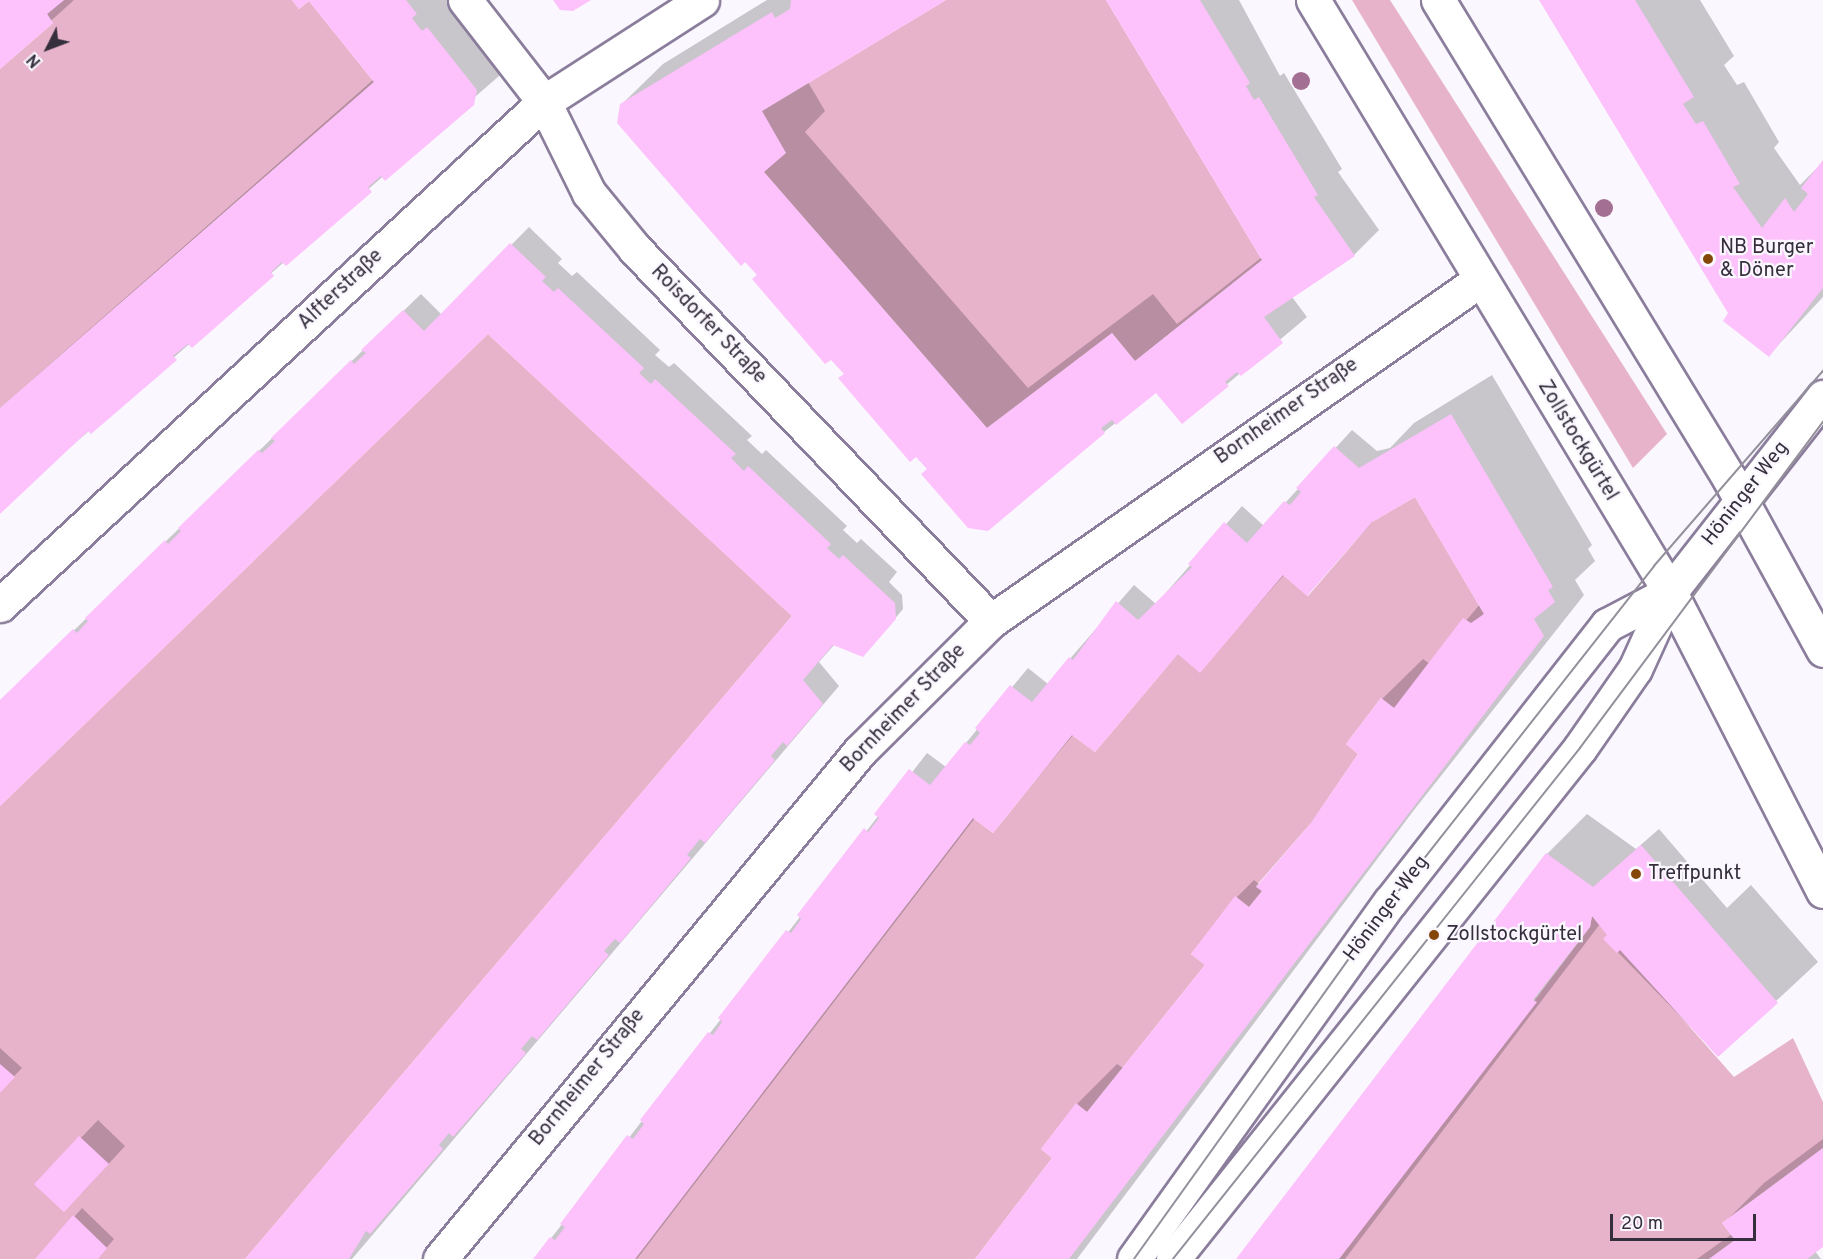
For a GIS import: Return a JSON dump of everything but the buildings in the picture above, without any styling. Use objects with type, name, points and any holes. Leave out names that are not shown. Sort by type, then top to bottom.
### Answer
[{"type":"street","name":"Roisdorfer Straße","points":[[465,0],[544,102],[589,193],[635,249],[991,621]]},
{"type":"street","name":"Alfterstraße","points":[[0,605],[544,102],[702,0]]},
{"type":"street","name":"Zollstockgürtel","points":[[1313,0],[1670,592],[1823,891]]},
{"type":"street","points":[[1438,0],[1740,499],[1823,650]]},
{"type":"street","name":"Bornheimer Straße","points":[[440,1259],[860,751],[991,621],[1480,280]]},
{"type":"street","name":"Höninger Weg","points":[[1173,1259],[1580,748],[1635,669],[1670,592],[1740,499],[1823,397]]},
{"type":"street","name":"Höninger Weg","points":[[1134,1259],[1390,902],[1607,625],[1670,592]]},
{"type":"shaded area","points":[[64,0],[292,0],[299,9],[309,1],[374,82],[0,408],[0,69],[53,23],[47,14]]},
{"type":"shaded area","points":[[946,0],[1106,0],[1262,260],[1135,361],[1112,333],[987,428],[764,172],[762,111]]},
{"type":"shaded area","points":[[1352,0],[1390,0],[1667,434],[1633,468]]},
{"type":"shaded area","points":[[488,334],[792,616],[245,1259],[0,1259],[0,806]]},
{"type":"shaded area","points":[[1415,497],[1484,614],[1394,708],[1381,698],[1346,744],[1358,754],[1311,823],[1256,886],[1262,891],[1249,907],[1236,897],[1191,954],[1205,965],[1087,1112],[1076,1104],[1041,1149],[1052,1158],[975,1259],[635,1259],[973,818],[993,833],[1072,735],[1095,752],[1178,654],[1200,672],[1283,575],[1308,596],[1372,522]]},
{"type":"shaded area","points":[[1592,916],[1734,1077],[1793,1038],[1823,1102],[1823,1148],[1722,1223],[1735,1240],[1709,1259],[1339,1259],[1590,927]]},
{"type":"tram line","points":[[1134,1259],[1390,902],[1654,566],[1823,371]]},
{"type":"tram line","points":[[1173,1259],[1580,748],[1823,422]]},
{"type":"place","name":"NB Burger & Döner","points":[[1708,259]]},
{"type":"place","name":"Treffpunkt","points":[[1636,874]]},
{"type":"place","name":"Zollstockgürtel","points":[[1434,935]]}]
